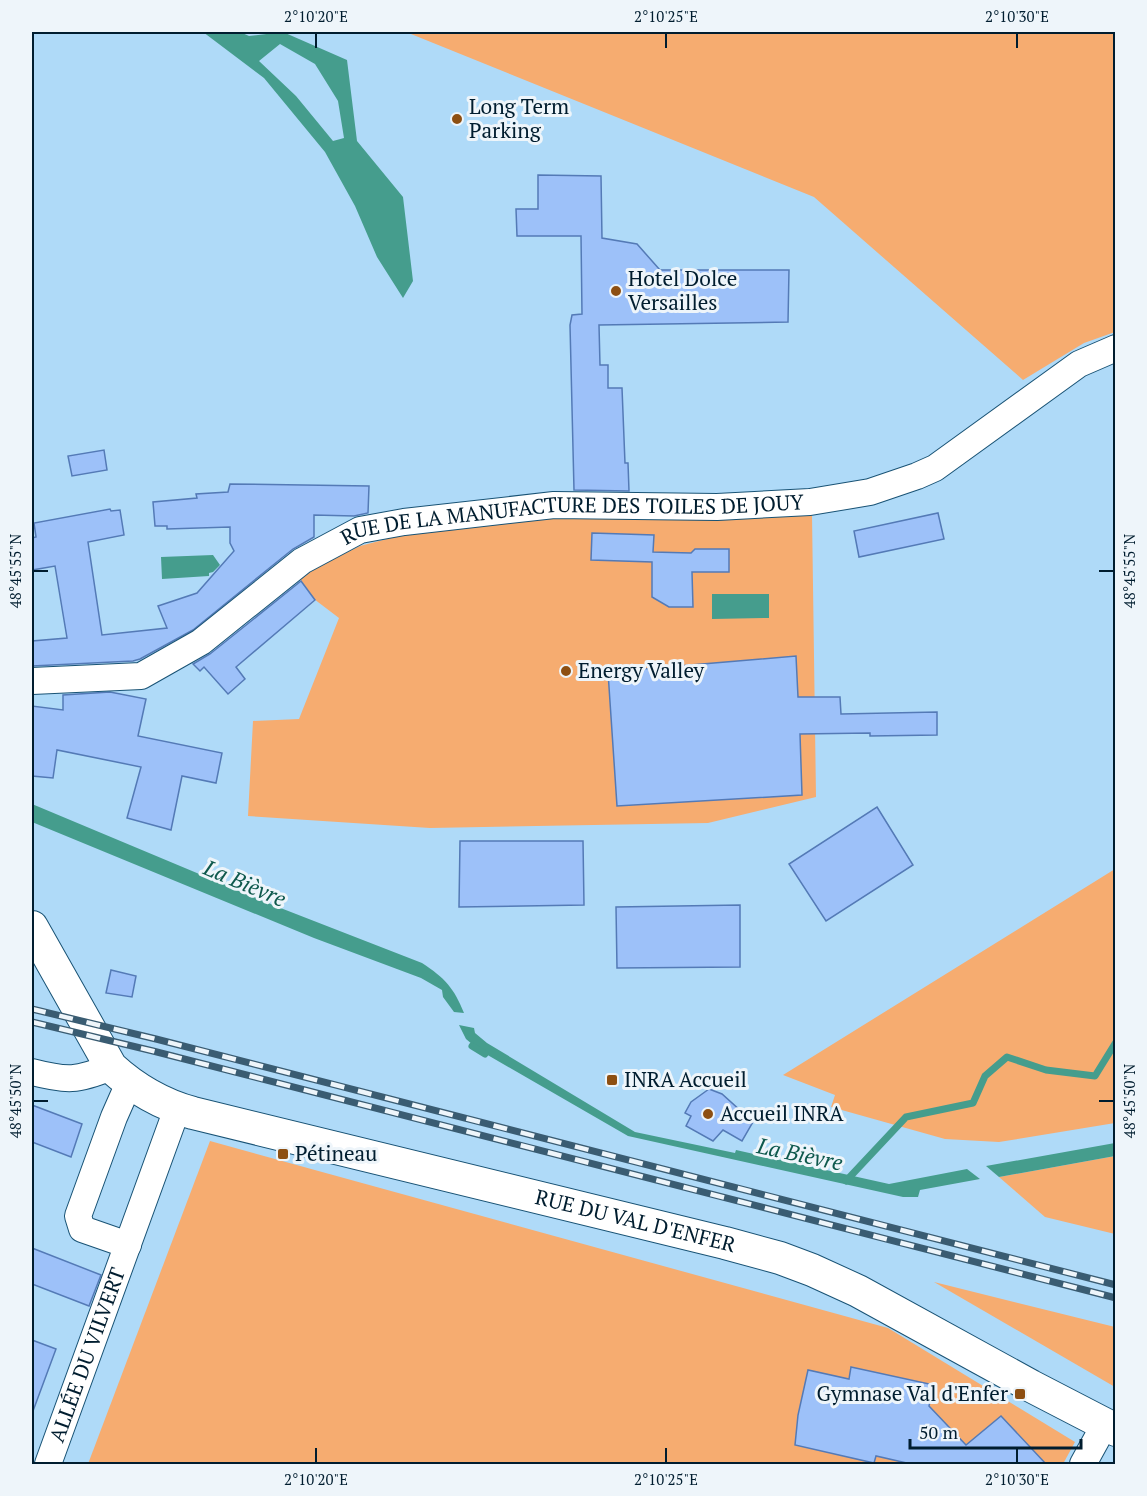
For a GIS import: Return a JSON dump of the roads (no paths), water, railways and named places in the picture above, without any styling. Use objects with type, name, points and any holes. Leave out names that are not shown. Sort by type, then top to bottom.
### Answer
[{"type":"street","name":"RUE DE LA MANUFACTURE DES TOILES DE JOUY","points":[[32,681],[141,676],[201,642],[302,561],[360,530],[404,522],[554,505],[717,507],[810,502],[870,492],[917,477],[935,468],[1080,363],[1116,348]]},
{"type":"street","points":[[32,927],[120,1075],[57,1078],[32,1072]]},
{"type":"street","name":"RUE DU VAL D'ENFER","points":[[120,1075],[152,1098],[177,1109],[780,1258],[858,1291],[1110,1427]]},
{"type":"street","name":"ALLÉE DU VILVERT","points":[[120,1075],[114,1116],[78,1216],[82,1229],[128,1245]]},
{"type":"street","name":"ALLÉE DU VILVERT","points":[[48,1464],[177,1109]]},
{"type":"street","points":[[1083,1464],[1110,1427]]},
{"type":"waterway","points":[[846,1181],[906,1117],[973,1103],[985,1076],[1007,1057],[1046,1070],[1095,1076],[1116,1042]]},
{"type":"waterway","name":"La Bièvre","points":[[472,1046],[485,1054]]},
{"type":"railway","points":[[32,1009],[1116,1285]]},
{"type":"railway","points":[[32,1022],[1116,1298]]},
{"type":"place","name":"Long Term Parking","points":[[457,119]]},
{"type":"place","name":"Hotel Dolce Versailles","points":[[616,291]]},
{"type":"place","name":"Energy Valley","points":[[566,671]]},
{"type":"place","name":"INRA Accueil","points":[[612,1080]]},
{"type":"place","name":"Accueil INRA","points":[[708,1114]]},
{"type":"place","name":"Pétineau","points":[[283,1154]]},
{"type":"place","name":"Gymnase Val d'Enfer","points":[[1020,1394]]}]
